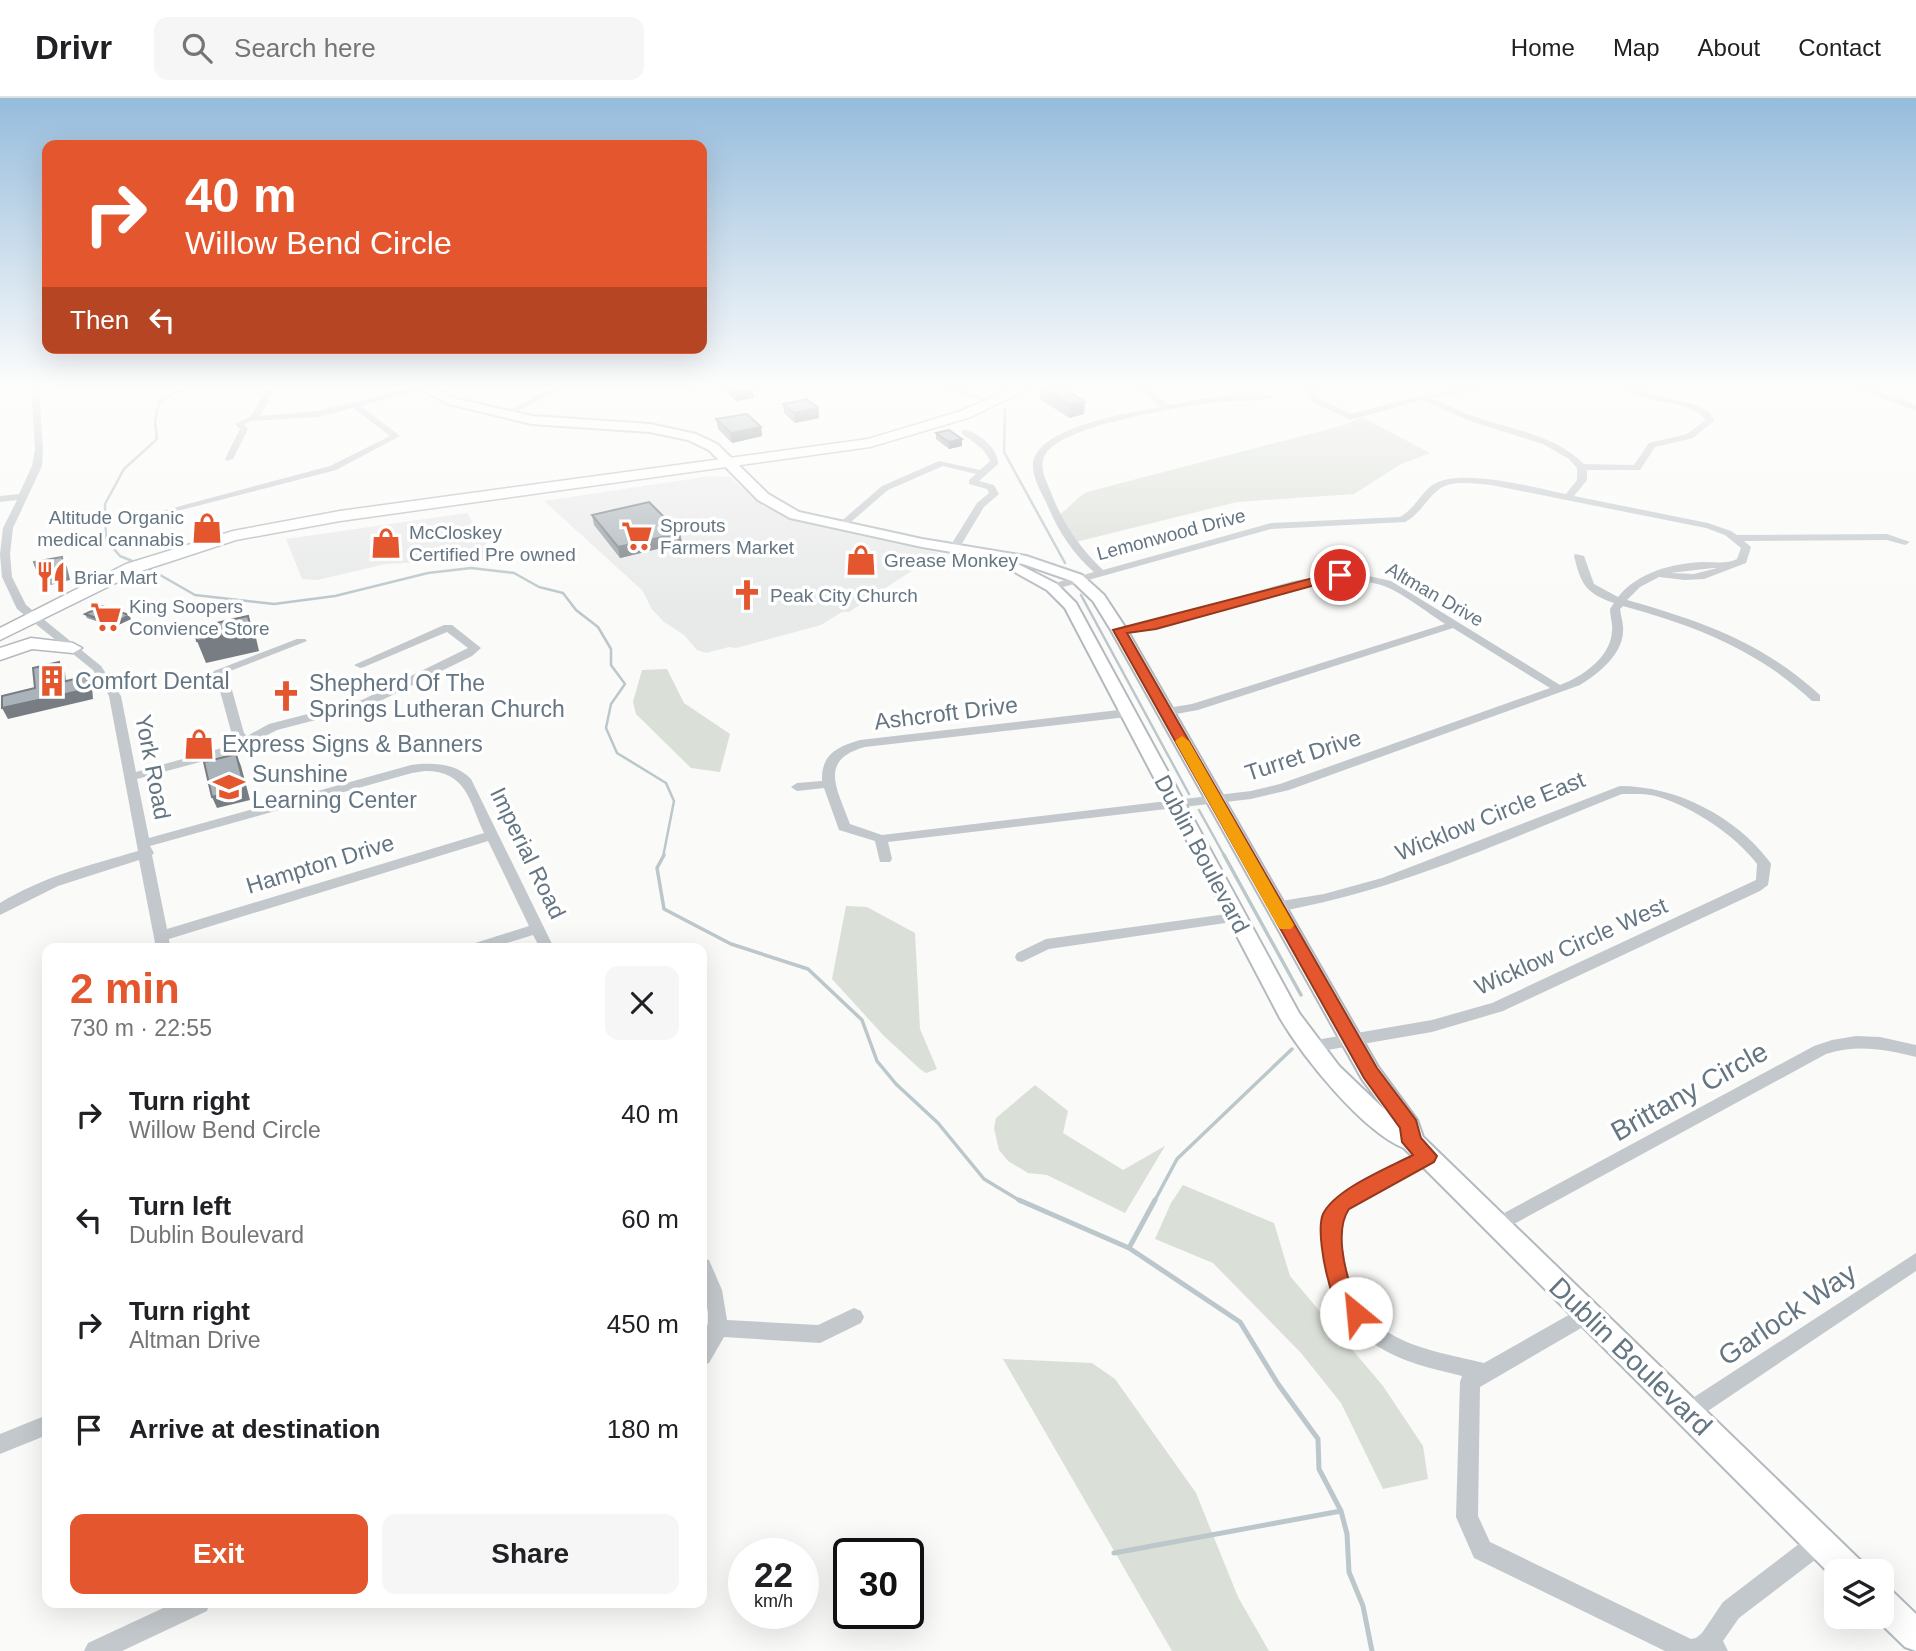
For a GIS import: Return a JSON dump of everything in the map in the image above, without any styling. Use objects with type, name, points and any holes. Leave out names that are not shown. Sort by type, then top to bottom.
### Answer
[{"type":"highway","points":[[0,635],[37,621],[102,587],[170,559],[283,533],[619,484],[640,476],[751,460]]},
{"type":"highway","points":[[0,648],[37,621]]},
{"type":"highway","points":[[0,654],[30,643],[73,648]]},
{"type":"main road","name":"Dublin Boulevard","points":[[726,460],[763,498],[780,508],[841,526],[1007,559],[1026,560],[1077,578],[1100,598],[1370,1073],[1409,1126],[1420,1149]]},
{"type":"main road","name":"Dublin Boulevard","points":[[1007,559],[1011,566],[1052,587],[1071,606],[1234,918],[1310,1047],[1394,1133],[1420,1149],[1837,1559]]},
{"type":"main road","points":[[1894,1615],[1916,1636]]},
{"type":"street","name":"York Road","points":[[38,460],[8,528],[5,563],[11,589],[37,621],[97,668],[116,696],[162,942]]},
{"type":"street","points":[[161,514],[333,468],[348,460]]},
{"type":"street","points":[[954,548],[964,537],[974,510],[981,501],[994,494],[991,487],[972,482],[995,460]]},
{"type":"street","points":[[1039,460],[1037,468],[1056,516],[1081,555],[1099,571]]},
{"type":"street","points":[[1573,460],[1582,467],[1637,468],[1642,460]]},
{"type":"street","points":[[841,526],[885,488],[942,463],[982,473]]},
{"type":"street","points":[[1567,499],[1582,480],[1582,467]]},
{"type":"street","name":"Lemonwood Drive","points":[[1052,587],[1099,571],[1271,526],[1402,520],[1414,513],[1429,491],[1455,481],[1491,482],[1567,499],[1652,513],[1719,529],[1738,538]]},
{"type":"street","points":[[0,499],[22,496]]},
{"type":"street","points":[[1738,538],[1886,537],[1905,542]]},
{"type":"street","points":[[1620,600],[1638,582],[1661,575],[1695,578],[1718,573],[1745,557],[1745,547],[1738,538]]},
{"type":"street","points":[[1579,556],[1587,584],[1598,592],[1714,633],[1790,676],[1816,698]]},
{"type":"street","name":"Altman Drive","points":[[1119,630],[1151,626],[1340,575],[1363,576],[1387,583],[1559,689]]},
{"type":"street","name":"Turret Drive","points":[[829,783],[844,827],[880,839],[1216,801],[1284,787],[1584,679],[1598,668],[1618,635],[1615,615],[1620,600]]},
{"type":"street","points":[[1166,712],[1194,706],[1455,624]]},
{"type":"street","points":[[132,777],[226,751],[273,727],[382,697],[475,648],[471,642],[448,627],[360,665]]},
{"type":"street","points":[[248,741],[238,735],[226,690],[216,679],[220,671],[301,642]]},
{"type":"street","name":"Ashcroft Drive","points":[[829,783],[827,765],[833,757],[846,748],[864,743],[1127,713]]},
{"type":"street","name":"Imperial Road","points":[[146,848],[411,769],[451,770],[465,779],[544,943]]},
{"type":"street","points":[[797,787],[829,783]]},
{"type":"street","name":"Wicklow Circle East","points":[[1275,907],[1324,899],[1387,881],[1620,790],[1662,794],[1716,824]]},
{"type":"street","name":"Wicklow Circle West","points":[[1310,1047],[1432,1026],[1497,1007],[1755,888],[1763,882],[1766,874],[1759,855],[1716,824]]},
{"type":"street","name":"Hampton Drive","points":[[162,942],[492,835]]},
{"type":"street","points":[[880,839],[885,859]]},
{"type":"street","points":[[0,910],[58,880],[146,848]]},
{"type":"street","points":[[1022,957],[1046,944],[1234,918]]},
{"type":"street","points":[[492,943],[537,928]]},
{"type":"street","name":"Brittany Circle","points":[[1497,1225],[1832,1045],[1865,1042],[1916,1051]]},
{"type":"street","points":[[1420,1149],[1342,1203],[1332,1218],[1334,1263],[1343,1296],[1369,1331],[1384,1344],[1404,1352],[1486,1373]]},
{"type":"street","name":"Garlock Way","points":[[1689,1412],[1916,1261]]},
{"type":"street","points":[[707,1276],[715,1293],[719,1328],[707,1348]]},
{"type":"street","points":[[1588,1314],[1470,1382],[1467,1517],[1482,1550],[1690,1651],[1713,1646],[1731,1610],[1820,1542]]},
{"type":"street","points":[[719,1328],[820,1334],[854,1317]]},
{"type":"street","points":[[0,1444],[42,1427]]},
{"type":"street","points":[[96,1651],[188,1608]]},
{"type":"shaded area","points":[[1208,460],[1410,460],[1354,494],[1237,502],[1072,543],[1056,516],[1087,492]]},
{"type":"shaded area","points":[[710,476],[730,477],[763,506],[799,522],[939,553],[849,612],[842,612],[821,625],[736,648],[729,647],[706,653],[697,650],[684,635],[664,622],[651,608],[643,591],[544,501]]},
{"type":"shaded area","name":"McCloskey Certified Pre owned","points":[[467,513],[488,547],[490,559],[386,564],[317,580],[302,579],[286,539]]},
{"type":"shaded area","points":[[667,669],[684,703],[730,734],[720,772],[691,768],[636,714],[633,702],[642,670]]},
{"type":"shaded area","points":[[846,906],[867,907],[915,933],[920,1029],[937,1069],[926,1073],[920,1069],[884,1036],[832,979]]},
{"type":"shaded area","points":[[1035,1085],[1068,1111],[1063,1133],[1123,1170],[1165,1146],[1125,1213],[1047,1175],[1028,1173],[1008,1161],[999,1150],[994,1128],[996,1118]]},
{"type":"shaded area","points":[[1183,1185],[1274,1223],[1290,1276],[1383,1386],[1423,1446],[1428,1479],[1383,1489],[1341,1403],[1301,1353],[1213,1263],[1155,1239],[1171,1203]]},
{"type":"shaded area","points":[[1003,1359],[1092,1363],[1115,1379],[1196,1493],[1238,1597],[1269,1651],[1172,1651]]},
{"type":"building","name":"Sprouts Farmers Market","points":[[649,502],[680,533],[618,547],[592,515]]},
{"type":"building","points":[[62,557],[65,570],[45,574],[43,571],[38,572],[34,562]]},
{"type":"building","points":[[102,606],[129,615],[113,624],[85,614]]},
{"type":"building","points":[[248,616],[251,629],[197,641],[194,628]]},
{"type":"building","points":[[59,662],[62,682],[87,676],[88,689],[2,708],[2,696],[35,688],[33,668]]},
{"type":"building","points":[[236,754],[245,788],[212,797],[204,762]]},
{"type":"waterway","points":[[133,460],[124,469],[105,504],[106,540],[120,556],[137,563]]},
{"type":"waterway","points":[[1009,460],[1065,563]]},
{"type":"waterway","points":[[148,568],[195,595],[274,604],[335,596],[428,573],[471,568],[514,573],[539,587],[563,593],[576,610],[598,627],[611,649],[611,665],[625,684],[611,704],[606,728],[617,753],[666,783],[674,801],[663,857]]},
{"type":"waterway","points":[[1081,595],[1189,794]]},
{"type":"waterway","points":[[1199,810],[1225,857]]},
{"type":"waterway","points":[[1224,855],[1301,995]]},
{"type":"waterway","points":[[663,857],[657,868],[664,909],[731,944],[808,969],[862,1020],[877,1061],[896,1084],[938,1123],[984,1179],[1022,1202]]},
{"type":"waterway","points":[[1154,1202],[1177,1159],[1292,1049]]},
{"type":"waterway","points":[[1019,1200],[1129,1248]]},
{"type":"waterway","points":[[1129,1248],[1155,1200]]},
{"type":"waterway","points":[[1129,1248],[1240,1322],[1278,1384],[1318,1439],[1319,1469],[1341,1511]]},
{"type":"waterway","points":[[1114,1553],[1341,1511]]},
{"type":"waterway","points":[[1341,1511],[1347,1534],[1349,1572],[1363,1606],[1372,1651]]},
{"type":"slow traffic","points":[[1182,741],[1286,925]]},
{"type":"place","name":"Altitude Organic medical cannabis","points":[[207,528]]},
{"type":"place","name":"Sprouts Farmers Market","points":[[637,536]]},
{"type":"place","name":"McCloskey Certified Pre owned","points":[[386,543]]},
{"type":"place","name":"Grease Monkey","points":[[861,560]]},
{"type":"place","name":"Briar Mart","points":[[51,577]]},
{"type":"place","name":"Peak City Church","points":[[747,595]]},
{"type":"place","name":"King Soopers Convience Store","points":[[106,617]]},
{"type":"place","name":"Comfort Dental","points":[[52,681]]},
{"type":"place","name":"Shepherd Of The Springs Lutheran Church","points":[[286,696]]},
{"type":"place","name":"Express Signs & Banners","points":[[199,744]]},
{"type":"place","name":"Sunshine Learning Center","points":[[229,787]]},
{"type":"route","points":[[1340,575],[1323,577],[1151,626],[1119,630],[1370,1073],[1409,1126],[1412,1142],[1427,1156],[1342,1203],[1332,1218],[1334,1263],[1343,1296],[1356,1313]]}]
